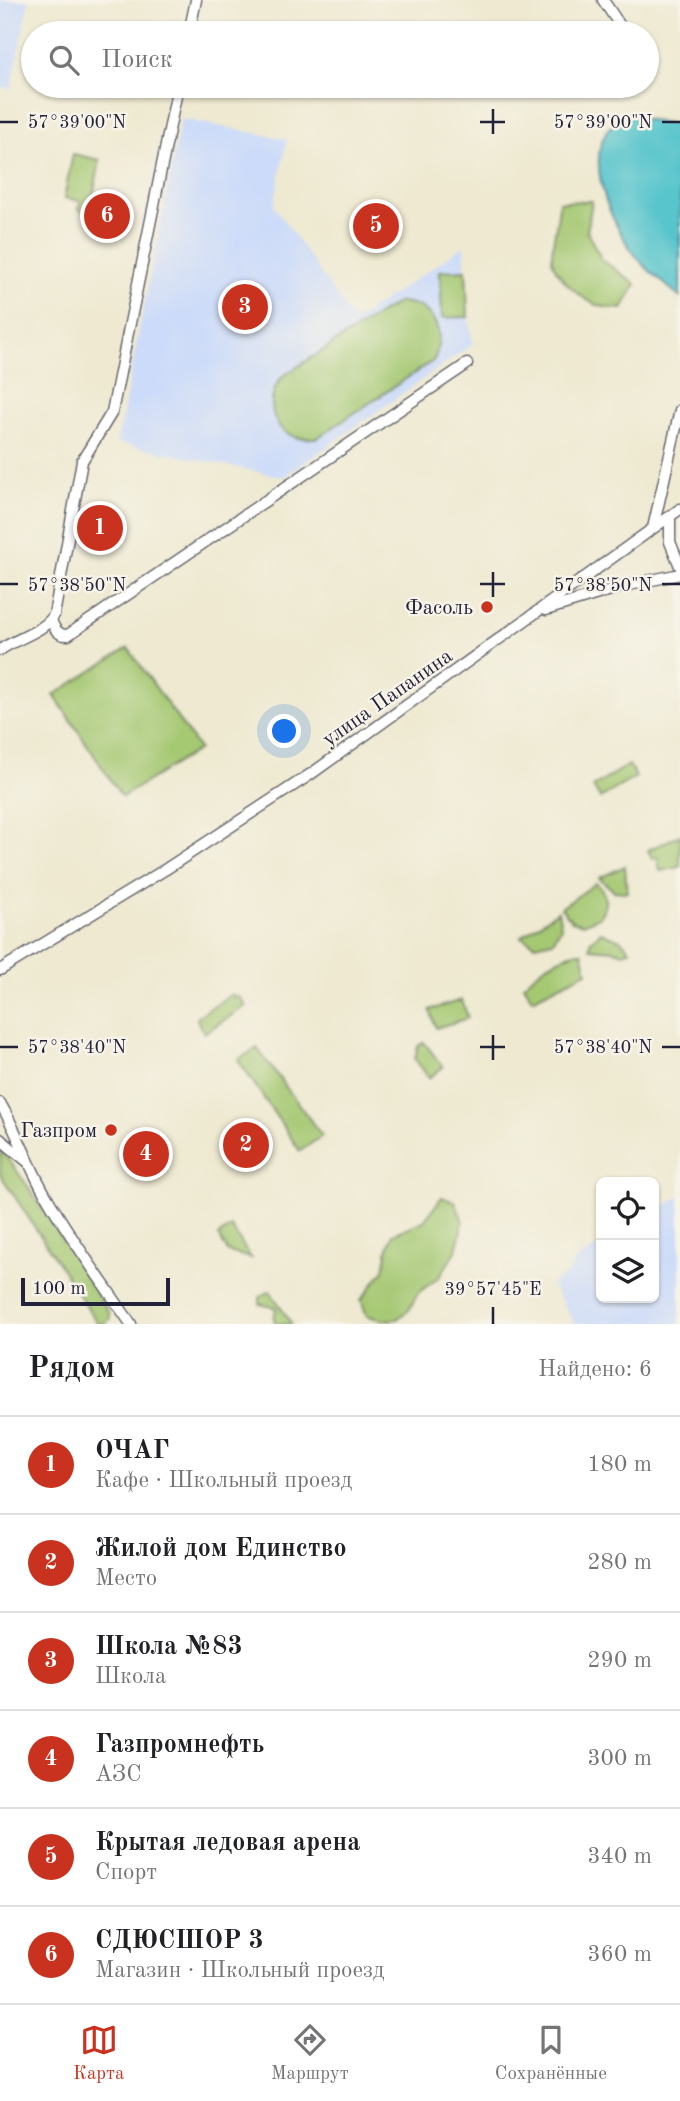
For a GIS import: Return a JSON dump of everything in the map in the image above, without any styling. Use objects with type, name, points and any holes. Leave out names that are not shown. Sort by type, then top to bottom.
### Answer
[{"type":"street","points":[[192,21],[196,0]]},
{"type":"street","points":[[603,0],[617,21]]},
{"type":"street","points":[[0,650],[44,626],[55,611],[82,461],[112,412],[176,98]]},
{"type":"street","points":[[51,620],[58,633],[68,635],[467,364]]},
{"type":"street","points":[[653,528],[680,410]]},
{"type":"street","name":"улица Папанина","points":[[0,970],[166,869],[301,781],[680,509]]},
{"type":"street","points":[[670,516],[670,542],[680,566]]},
{"type":"street","points":[[536,613],[624,586],[680,574]]},
{"type":"street","points":[[0,1102],[48,1199],[131,1324]]},
{"type":"street","points":[[0,1139],[29,1162]]},
{"type":"shaded area","points":[[0,0],[29,0],[25,21],[21,21],[21,40],[11,89],[0,87]]},
{"type":"shaded area","points":[[181,119],[287,139],[274,206],[354,321],[464,246],[468,317],[473,344],[284,477],[117,443]]},
{"type":"shaded area","points":[[680,1196],[680,1322],[575,1324],[551,1284],[569,1272],[573,1262],[596,1247],[596,1303],[659,1303],[659,1209]]},
{"type":"green space","points":[[73,154],[100,160],[90,212],[79,210],[80,201],[64,198]]},
{"type":"green space","points":[[592,201],[587,232],[602,260],[636,284],[622,309],[600,306],[586,299],[563,279],[553,264],[552,250],[559,202]]},
{"type":"green space","points":[[466,270],[468,317],[442,318],[440,271]]},
{"type":"green space","points":[[398,302],[420,307],[434,320],[439,338],[434,360],[317,438],[298,438],[279,426],[272,410],[272,401],[283,376]]},
{"type":"green space","points":[[128,648],[199,749],[122,797],[54,695]]},
{"type":"green space","points":[[629,765],[636,777],[600,798],[593,787]]},
{"type":"green space","points":[[680,835],[680,867],[660,871],[658,858],[652,859],[648,850]]},
{"type":"green space","points":[[625,866],[627,892],[614,891],[599,878]]},
{"type":"green space","points":[[596,883],[604,895],[602,913],[583,924],[572,921],[561,908]]},
{"type":"green space","points":[[558,911],[561,927],[553,941],[536,945],[521,937]]},
{"type":"green space","points":[[601,932],[621,940],[630,950],[624,953],[590,948],[590,942]]},
{"type":"green space","points":[[575,952],[582,952],[587,972],[532,999],[524,985],[547,965]]},
{"type":"green space","points":[[232,994],[235,998],[239,996],[246,1006],[204,1033],[197,1017]]},
{"type":"green space","points":[[462,1000],[468,1018],[436,1028],[430,1010]]},
{"type":"green space","points":[[424,1042],[443,1067],[429,1078],[415,1059],[418,1046]]},
{"type":"green space","points":[[257,1048],[322,1136],[300,1151],[238,1060]]},
{"type":"green space","points":[[1,1149],[109,1313],[110,1319],[104,1324],[98,1324],[0,1174]]},
{"type":"green space","points":[[442,1197],[455,1202],[463,1221],[456,1251],[439,1277],[418,1293],[409,1310],[397,1319],[384,1320],[367,1316],[361,1300],[384,1270],[393,1234],[424,1221]]},
{"type":"green space","points":[[231,1227],[251,1258],[228,1252],[218,1236]]},
{"type":"green space","points":[[270,1291],[290,1324],[276,1324],[276,1308],[260,1304],[260,1297]]},
{"type":"water","points":[[627,116],[680,125],[680,297],[630,249],[606,200],[601,182],[600,147],[608,129]]},
{"type":"place","name":"СДЮСШОР 3","points":[[107,216]]},
{"type":"place","name":"Крытая ледовая арена","points":[[376,226]]},
{"type":"place","name":"Школа №83","points":[[245,307]]},
{"type":"place","name":"ОЧАГ","points":[[100,528]]},
{"type":"place","name":"Фасоль","points":[[487,607]]},
{"type":"place","name":"Газпром","points":[[111,1130]]},
{"type":"place","name":"Жилой дом Единство","points":[[246,1145]]},
{"type":"place","name":"Газпромнефть","points":[[146,1154]]}]
